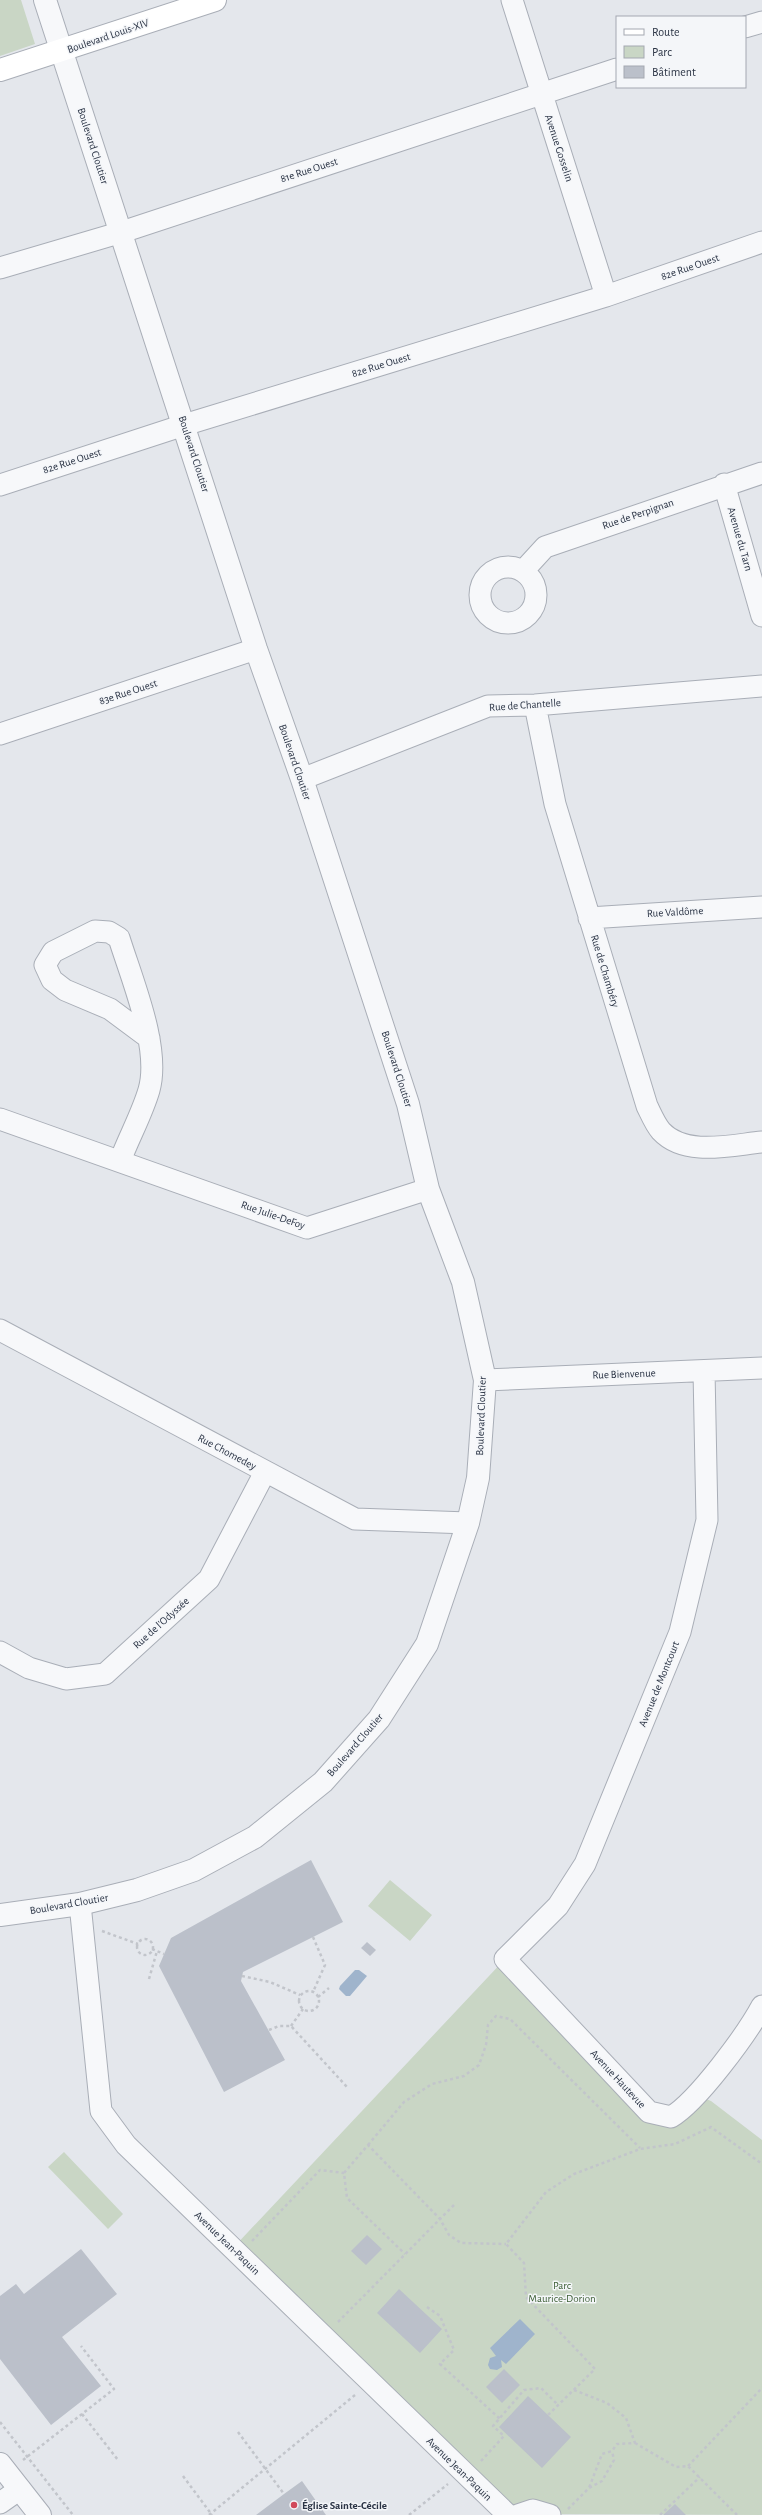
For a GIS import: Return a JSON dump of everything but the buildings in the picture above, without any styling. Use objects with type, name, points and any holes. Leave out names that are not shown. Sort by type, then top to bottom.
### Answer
[{"type":"main road","name":"Boulevard Louis-XIV","points":[[0,70],[215,0]]},
{"type":"street","name":"Boulevard Cloutier","points":[[0,1915],[81,1914],[137,1890],[194,1870],[256,1837],[323,1782],[380,1719],[428,1644],[468,1523],[478,1478],[485,1380],[463,1282],[428,1189],[408,1104],[302,779],[256,649],[122,232],[45,0]]},
{"type":"street","name":"Avenue Gosselin","points":[[512,0],[606,296]]},
{"type":"street","points":[[746,27],[762,22]]},
{"type":"street","name":"81e Rue Ouest","points":[[0,268],[122,232],[616,69]]},
{"type":"street","name":"82e Rue Ouest","points":[[0,485],[184,425],[606,296],[762,242]]},
{"type":"street","name":"Rue de Perpignan","points":[[523,571],[545,547],[724,484],[762,473]]},
{"type":"street","name":"Avenue du Tarn","points":[[724,484],[762,616]]},
{"type":"street","name":"83e Rue Ouest","points":[[0,734],[256,649]]},
{"type":"street","name":"Rue de Chantelle","points":[[302,779],[488,706],[535,705],[762,686]]},
{"type":"street","name":"Rue de Chambéry","points":[[535,705],[555,804],[647,1106],[660,1131],[677,1142],[700,1147],[762,1142]]},
{"type":"street","name":"Rue Valdôme","points":[[589,918],[762,907]]},
{"type":"street","points":[[120,1161],[149,1089],[152,1061],[149,1038],[120,938],[109,932],[95,931],[53,952],[45,965],[52,980],[65,990],[110,1008],[149,1038]]},
{"type":"street","name":"Rue Julie-DeFoy","points":[[0,1119],[307,1228],[428,1189]]},
{"type":"street","name":"Rue Chomedey","points":[[0,1330],[355,1519],[468,1523]]},
{"type":"street","name":"Rue Bienvenue","points":[[485,1380],[762,1368]]},
{"type":"street","name":"Avenue de Montcourt","points":[[505,1959],[558,1906],[585,1864],[680,1632],[707,1520],[704,1371]]},
{"type":"street","name":"Rue de l'Odyssée","points":[[0,1652],[29,1668],[66,1679],[105,1674],[209,1579],[265,1472]]},
{"type":"street","name":"Avenue Jean-Paquin","points":[[81,1914],[101,2111],[126,2145],[464,2475],[508,2515]]},
{"type":"street","name":"Avenue Hautevue","points":[[505,1959],[649,2112],[671,2117],[682,2110],[696,2095],[753,2022],[762,2006]]},
{"type":"street","points":[[0,2503],[9,2475]]},
{"type":"street","points":[[9,2475],[40,2515]]},
{"type":"street","points":[[518,2515],[533,2510],[550,2515]]},
{"type":"path","points":[[81,1914],[138,1944]]},
{"type":"path","points":[[313,1938],[324,1958],[325,1965],[313,1992]]},
{"type":"path","points":[[146,1939],[151,1942],[152,1949],[149,1954],[143,1955],[139,1953],[138,1944],[146,1939]]},
{"type":"path","points":[[152,1949],[164,1954]]},
{"type":"path","points":[[149,1979],[157,1951]]},
{"type":"path","points":[[242,1976],[270,1982],[300,1995]]},
{"type":"path","points":[[318,1997],[313,1992],[305,1991],[300,1995],[299,2002],[303,2009],[312,2011],[317,2006],[318,1997],[329,1988]]},
{"type":"path","points":[[291,2026],[303,2009]]},
{"type":"path","points":[[405,2254],[347,2198],[344,2173],[404,2102],[432,2084],[464,2076],[479,2064],[486,2045],[488,2025],[496,2016],[510,2019],[640,2149]]},
{"type":"path","points":[[269,2030],[279,2026],[291,2026],[347,2087]]},
{"type":"path","points":[[506,2244],[546,2192],[574,2174],[640,2149],[675,2144],[711,2127],[762,2164]]},
{"type":"path","points":[[368,2145],[440,2219],[450,2235],[461,2243],[506,2244],[524,2262],[526,2297],[595,2369],[548,2415]]},
{"type":"path","points":[[239,2254],[320,2170],[344,2173]]},
{"type":"path","points":[[323,2336],[454,2205]]},
{"type":"path","points":[[427,2307],[440,2316],[454,2350],[440,2364],[500,2419]]},
{"type":"path","points":[[9,2475],[28,2457],[114,2389],[81,2346]]},
{"type":"path","points":[[183,2476],[210,2514],[370,2382]]},
{"type":"path","points":[[409,2515],[464,2475],[504,2436],[493,2426],[524,2390],[541,2388],[558,2405]]},
{"type":"path","points":[[589,2488],[602,2454],[612,2451],[617,2444],[635,2443],[676,2467],[688,2466],[762,2388]]},
{"type":"path","points":[[574,2390],[607,2403],[626,2418],[635,2443]]},
{"type":"path","points":[[82,2414],[118,2460]]},
{"type":"path","points":[[0,2422],[73,2515]]},
{"type":"path","points":[[238,2432],[284,2494]]},
{"type":"path","points":[[563,2515],[589,2488],[602,2481],[614,2460],[612,2451]]},
{"type":"path","points":[[688,2466],[736,2515]]},
{"type":"path","points":[[660,2515],[700,2478]]},
{"type":"green space","points":[[0,0],[21,0],[35,44],[0,56]]},
{"type":"green space","points":[[390,1880],[432,1915],[410,1941],[368,1906]]},
{"type":"green space","name":"Parc Maurice-Dorion","points":[[505,1959],[649,2112],[671,2117],[696,2095],[711,2101],[762,2140],[762,2515],[519,2514],[233,2248]]},
{"type":"green space","points":[[64,2152],[123,2214],[108,2229],[48,2167]]},
{"type":"water","points":[[355,1970],[359,1970],[367,1976],[350,1996],[346,1996],[339,1989],[340,1986]]},
{"type":"water","points":[[520,2319],[535,2334],[506,2364],[501,2360],[502,2367],[497,2370],[490,2369],[488,2365],[490,2358],[496,2356],[490,2348]]},
{"type":"place","name":"Église Sainte-Cécile","points":[[294,2505]]}]
